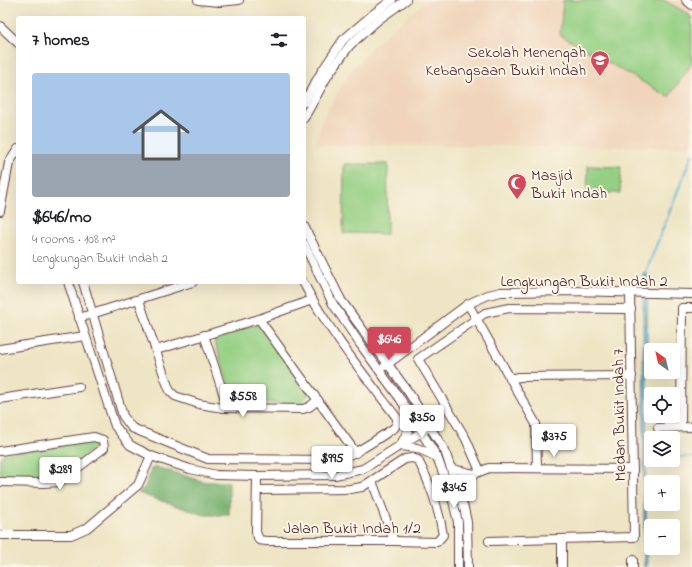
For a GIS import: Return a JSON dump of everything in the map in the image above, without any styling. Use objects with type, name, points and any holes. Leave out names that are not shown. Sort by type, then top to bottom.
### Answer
[{"type":"street","points":[[198,0],[218,2],[238,0]]},
{"type":"street","points":[[306,99],[343,40],[392,0]]},
{"type":"street","points":[[306,114],[328,75],[350,45],[378,20],[406,0]]},
{"type":"street","points":[[686,0],[692,5]]},
{"type":"street","points":[[0,26],[16,41]]},
{"type":"street","points":[[0,211],[10,163],[16,152]]},
{"type":"street","points":[[306,230],[341,300],[388,363],[431,426],[445,451],[460,494],[467,522],[468,567]]},
{"type":"street","points":[[306,248],[333,304],[410,412],[437,457],[452,497],[458,522],[458,567]]},
{"type":"street","points":[[69,284],[115,426],[130,445],[151,456],[190,469],[216,475],[335,475],[363,469],[431,426]]},
{"type":"street","points":[[84,284],[123,416],[132,428],[208,459],[333,460],[346,457],[356,452],[394,428],[397,424],[397,418],[355,363],[312,300],[304,284]]},
{"type":"street","points":[[79,318],[187,284]]},
{"type":"street","name":"Lengkungan Bukit Indah 2","points":[[379,370],[468,304],[488,295],[501,292],[573,291],[692,294]]},
{"type":"street","name":"Medan Bukit Indah 7","points":[[562,540],[634,537],[630,292]]},
{"type":"street","points":[[139,300],[170,392],[175,396],[199,404],[228,408],[303,409],[309,407],[318,400]]},
{"type":"street","points":[[156,350],[204,334],[259,319],[312,300]]},
{"type":"street","points":[[468,304],[536,424],[537,468]]},
{"type":"street","points":[[477,472],[466,439],[418,359],[486,313],[509,308],[630,309]]},
{"type":"street","points":[[681,427],[682,308],[692,308]]},
{"type":"street","points":[[259,319],[356,452]]},
{"type":"street","points":[[204,334],[228,408]]},
{"type":"street","points":[[0,349],[85,336]]},
{"type":"street","points":[[373,343],[379,348],[387,351],[410,347]]},
{"type":"street","points":[[396,375],[396,367],[400,358],[410,347]]},
{"type":"street","points":[[510,379],[519,377],[632,376]]},
{"type":"street","points":[[0,399],[79,387]]},
{"type":"street","points":[[400,446],[408,431],[410,412]]},
{"type":"street","points":[[658,428],[692,427]]},
{"type":"street","points":[[0,451],[94,437],[103,440],[104,448],[59,482],[0,482]]},
{"type":"street","points":[[400,446],[417,448],[437,457]]},
{"type":"street","points":[[0,535],[71,535],[87,528],[138,485],[151,456]]},
{"type":"street","name":"Jalan Bukit Indah 1/2","points":[[257,490],[256,532],[259,540],[266,542],[394,540],[437,542],[443,535],[441,522],[426,475],[418,460],[412,458],[405,459],[372,481]]},
{"type":"street","points":[[452,469],[477,472],[489,468],[633,469]]},
{"type":"street","points":[[460,494],[477,472]]},
{"type":"street","points":[[257,476],[257,490],[350,490],[362,487],[372,481],[394,540]]},
{"type":"street","points":[[489,541],[562,540],[562,567]]},
{"type":"shaded area","points":[[432,0],[681,0],[692,9],[692,147],[316,145],[320,124],[347,76],[373,46],[422,4]]},
{"type":"green space","points":[[563,0],[664,0],[685,12],[692,18],[692,63],[669,97],[560,35]]},
{"type":"green space","points":[[344,164],[388,164],[387,234],[343,233]]},
{"type":"green space","points":[[588,166],[621,167],[620,193],[587,193]]},
{"type":"green space","points":[[260,324],[309,393],[302,404],[234,402],[213,336]]},
{"type":"green space","points":[[94,441],[95,447],[56,476],[6,477],[0,472],[0,458],[3,454]]},
{"type":"green space","points":[[156,467],[205,482],[229,482],[229,515],[204,515],[138,493],[145,487],[151,469]]},
{"type":"water","points":[[643,274],[648,274],[647,343],[644,343],[644,379],[647,379],[647,387],[644,387],[644,423],[646,423],[646,431],[644,431],[644,467],[646,467],[646,475],[644,475],[644,511],[646,511],[647,519],[644,519],[644,555],[647,555],[647,567],[644,567]]},
{"type":"waterway","points":[[645,274],[692,155]]},
{"type":"waterway","points":[[680,457],[692,457]]},
{"type":"place","name":"Sekolah Menengah Kebangsaan Bukit Indah","points":[[600,77]]},
{"type":"place","name":"Masjid Bukit Indah","points":[[517,200]]}]
